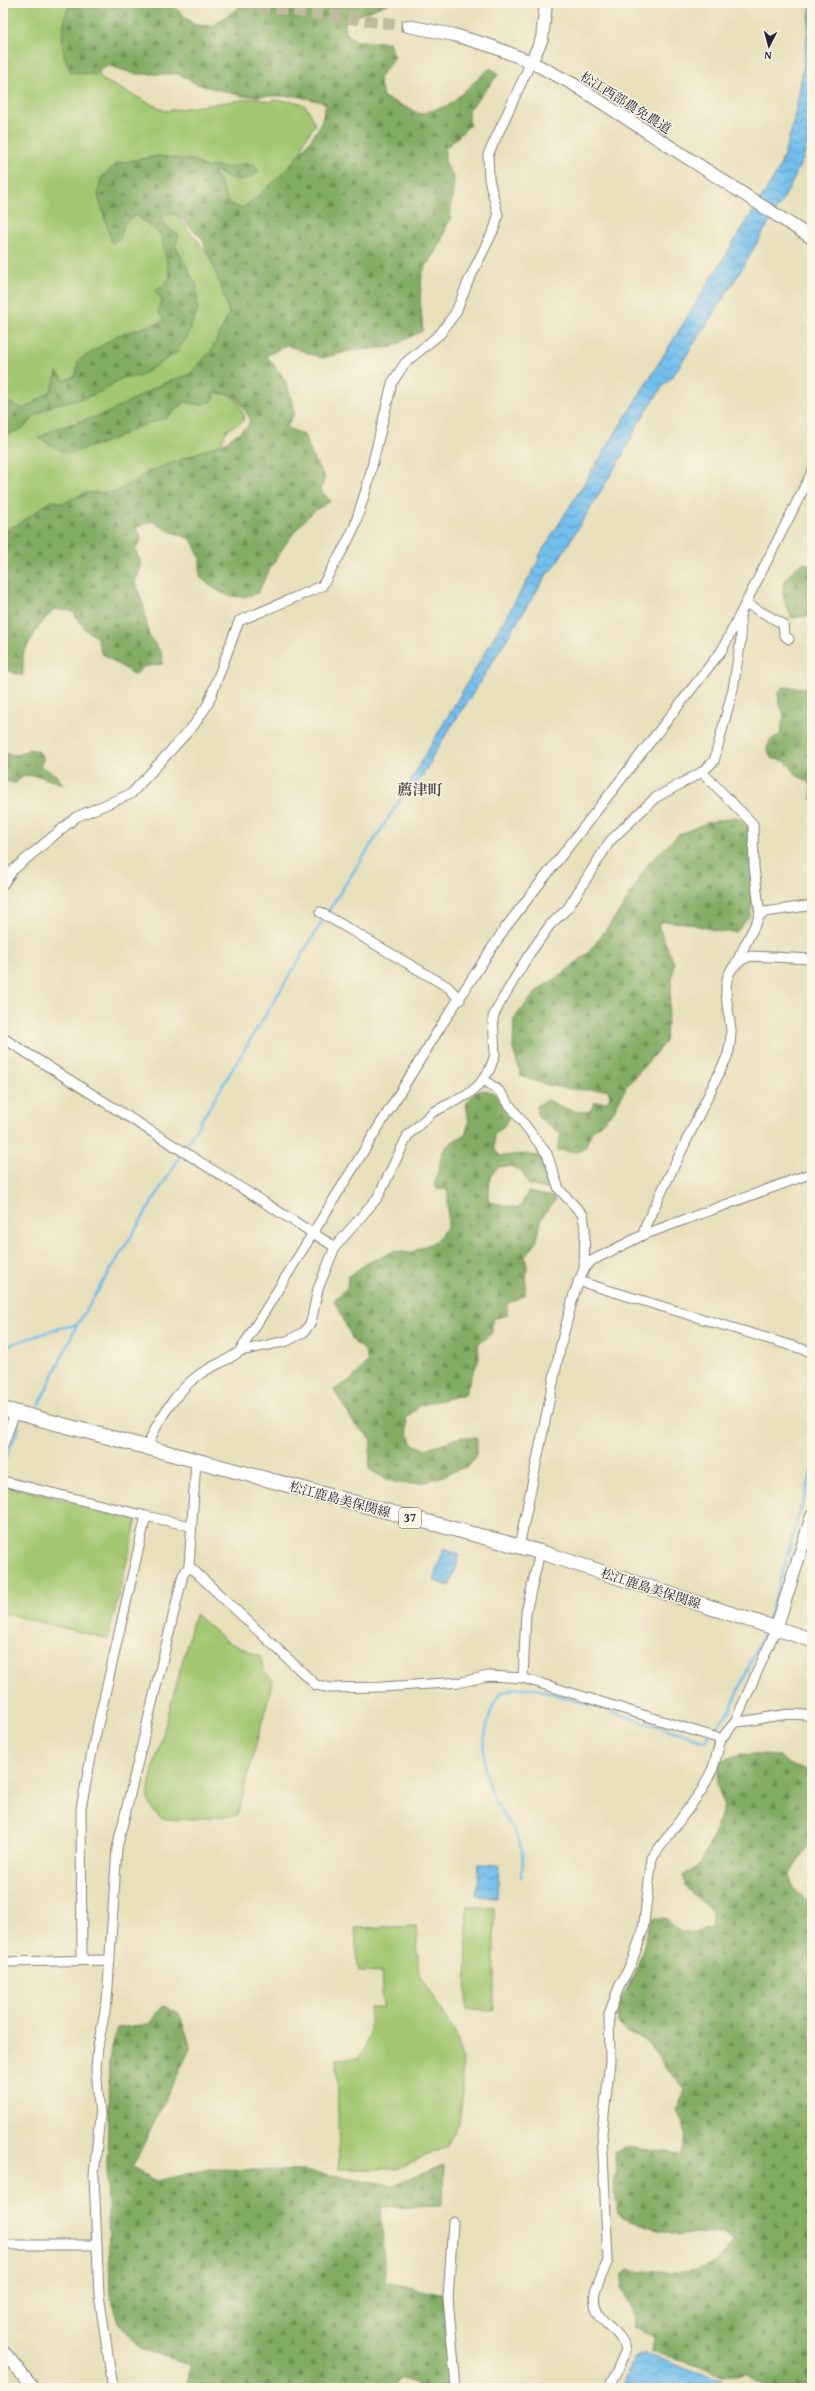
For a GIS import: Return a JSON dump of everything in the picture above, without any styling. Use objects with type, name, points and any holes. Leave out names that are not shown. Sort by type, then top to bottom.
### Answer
[{"type":"main road","name":"松江鹿島美保関線","points":[[9,1411],[540,1552],[812,1640]]},
{"type":"street","points":[[3,884],[24,860],[76,817],[131,794],[194,725],[208,704],[239,621],[322,586],[345,546],[358,515],[392,383],[401,367],[440,334],[456,312],[468,282],[495,228],[498,215],[489,179],[488,155],[542,39],[546,3]]},
{"type":"street","name":"松江西部農免農道","points":[[408,26],[454,35],[491,46],[531,62],[573,84],[812,238]]},
{"type":"street","points":[[240,1351],[441,1026],[460,1000],[505,928],[722,650],[740,618],[812,472]]},
{"type":"street","points":[[747,604],[783,624],[784,634],[789,639]]},
{"type":"street","points":[[147,1448],[155,1430],[188,1383],[201,1373],[227,1360],[240,1351],[288,1341],[304,1332],[311,1322],[318,1288],[336,1247],[378,1197],[408,1135],[433,1112],[468,1095],[489,1071],[495,1056],[494,1017],[539,941],[568,908],[610,841],[655,798],[702,772],[714,761],[718,752],[728,711],[741,639],[740,618]]},
{"type":"street","points":[[702,772],[753,824],[754,867],[760,915]]},
{"type":"street","points":[[643,1235],[646,1224],[727,1057],[731,1034],[726,986],[729,973],[736,963],[760,915],[765,912],[807,906]]},
{"type":"street","points":[[320,912],[448,987],[460,1000]]},
{"type":"street","points":[[736,963],[751,956],[812,959]]},
{"type":"street","points":[[3,1038],[336,1247]]},
{"type":"street","points":[[483,1079],[499,1091],[547,1154],[559,1189],[582,1215],[585,1229],[584,1269]]},
{"type":"street","points":[[519,1547],[561,1344],[578,1281],[584,1269],[592,1261],[643,1235],[812,1173]]},
{"type":"street","points":[[578,1281],[812,1352]]},
{"type":"street","points":[[3,1445],[9,1411]]},
{"type":"street","points":[[113,2388],[99,2295],[94,2176],[100,2116],[96,2068],[98,2046],[108,2002],[117,1848],[183,1575],[189,1566],[190,1526],[196,1461]]},
{"type":"street","points":[[3,1481],[190,1526]]},
{"type":"street","points":[[82,1960],[81,1808],[94,1742],[146,1516]]},
{"type":"street","points":[[610,2388],[626,2350],[622,2340],[598,2316],[594,2307],[595,2290],[604,2274],[608,2260],[602,2133],[610,2061],[609,2014],[619,1987],[631,1964],[643,1930],[652,1858],[702,1790],[713,1768],[721,1739],[735,1722],[776,1629],[812,1516]]},
{"type":"street","points":[[523,1678],[526,1612],[540,1552]]},
{"type":"street","points":[[189,1566],[296,1668],[316,1685],[322,1687],[382,1687],[462,1682],[488,1676],[523,1678],[721,1739]]},
{"type":"street","points":[[735,1722],[778,1714],[796,1713],[812,1716]]},
{"type":"street","points":[[3,1962],[110,1960]]},
{"type":"street","points":[[453,2222],[448,2298],[456,2388]]},
{"type":"street","points":[[3,2245],[98,2245]]},
{"type":"street","points":[[3,2351],[33,2388]]},
{"type":"green space","points":[[3,3],[78,3],[87,54],[103,80],[165,111],[256,98],[270,102],[274,100],[296,102],[301,104],[309,110],[315,125],[304,141],[293,178],[247,213],[185,178],[154,189],[248,301],[233,399],[236,398],[244,415],[243,421],[226,431],[223,440],[204,466],[126,496],[8,528],[30,549],[3,591]]},
{"type":"green space","points":[[69,3],[170,3],[194,25],[212,26],[239,8],[238,3],[390,3],[346,20],[344,31],[356,41],[389,42],[395,57],[379,78],[383,97],[421,114],[449,105],[490,68],[499,74],[468,111],[470,125],[445,149],[445,161],[454,179],[450,219],[440,244],[422,273],[420,300],[423,330],[392,347],[349,351],[322,358],[286,345],[266,356],[283,376],[290,395],[294,414],[286,427],[304,435],[313,458],[325,478],[320,490],[331,501],[314,511],[296,530],[268,572],[258,593],[249,596],[241,597],[227,595],[214,588],[200,577],[200,557],[191,539],[169,531],[152,521],[137,527],[142,538],[135,549],[142,565],[135,582],[143,604],[149,636],[161,652],[163,664],[143,667],[135,675],[101,653],[97,638],[85,629],[72,611],[54,609],[38,627],[23,654],[23,676],[3,669],[3,531],[10,530],[51,501],[64,503],[85,493],[116,492],[148,472],[226,442],[248,426],[250,419],[237,397],[215,392],[214,400],[201,405],[185,402],[166,418],[135,428],[109,441],[68,454],[38,438],[55,429],[105,414],[162,384],[190,374],[211,351],[229,314],[221,287],[202,238],[176,214],[162,215],[164,225],[179,235],[175,245],[196,284],[198,308],[188,336],[176,353],[138,377],[124,377],[102,391],[82,399],[55,404],[37,415],[22,429],[9,434],[3,433],[3,400],[24,409],[51,391],[57,372],[65,381],[76,375],[78,361],[118,335],[165,321],[158,312],[162,301],[155,290],[162,287],[170,277],[161,235],[136,215],[125,222],[120,238],[112,243],[98,195],[101,178],[118,163],[158,156],[193,160],[207,168],[213,166],[232,167],[245,164],[254,164],[259,171],[247,179],[233,179],[215,170],[213,175],[218,179],[230,205],[242,208],[275,181],[303,150],[320,124],[326,103],[297,96],[242,96],[200,85],[178,74],[135,74],[107,65],[95,75],[71,72],[64,55],[62,38]]},
{"type":"green space","points":[[803,563],[812,565],[812,615],[792,618],[785,601],[783,588],[789,575]]},
{"type":"green space","points":[[812,685],[812,800],[811,784],[798,776],[785,761],[771,758],[767,748],[770,740],[780,735],[784,715],[779,703],[778,693],[783,687],[804,688]]},
{"type":"green space","points":[[29,749],[38,751],[44,758],[40,766],[56,775],[64,785],[39,776],[25,775],[15,783],[3,781],[3,753],[18,755]]},
{"type":"green space","points":[[736,817],[750,828],[754,894],[750,916],[736,932],[721,932],[687,923],[662,921],[658,926],[674,963],[665,1042],[626,1087],[614,1111],[591,1133],[585,1148],[577,1152],[557,1150],[561,1134],[538,1117],[536,1106],[548,1100],[574,1111],[590,1111],[595,1102],[607,1102],[610,1097],[608,1089],[584,1090],[563,1088],[543,1084],[521,1076],[513,1049],[514,1018],[537,991],[565,972],[589,952],[622,908],[648,864],[678,835],[706,823]]},
{"type":"green space","points":[[484,1090],[494,1093],[511,1114],[504,1126],[494,1135],[494,1149],[501,1156],[526,1154],[543,1157],[555,1191],[529,1185],[521,1170],[509,1166],[498,1167],[490,1177],[489,1202],[519,1208],[528,1192],[554,1197],[555,1201],[546,1211],[542,1219],[536,1241],[525,1256],[527,1267],[525,1295],[507,1304],[507,1315],[492,1319],[492,1333],[478,1344],[479,1358],[465,1394],[421,1405],[406,1418],[408,1434],[413,1444],[425,1449],[461,1437],[477,1438],[477,1452],[470,1465],[419,1483],[407,1484],[395,1482],[369,1469],[371,1438],[355,1425],[334,1390],[352,1379],[368,1362],[365,1351],[354,1342],[334,1300],[347,1288],[348,1277],[367,1263],[394,1251],[410,1253],[436,1241],[448,1226],[448,1190],[437,1189],[434,1184],[444,1149],[455,1140],[465,1135],[469,1123],[466,1103],[474,1093]]},
{"type":"green space","points":[[6,1485],[137,1519],[108,1639],[3,1613],[3,1537]]},
{"type":"green space","points":[[195,1614],[226,1641],[260,1656],[264,1671],[273,1680],[237,1816],[176,1820],[161,1818],[154,1812],[148,1800],[150,1782]]},
{"type":"green space","points":[[741,1754],[780,1756],[786,1762],[812,1773],[812,1844],[802,1854],[789,1876],[794,1888],[812,1905],[812,2388],[778,2388],[763,2384],[747,2375],[721,2377],[699,2365],[652,2352],[654,2337],[634,2328],[633,2312],[621,2288],[623,2275],[629,2270],[688,2272],[712,2263],[724,2253],[735,2240],[723,2233],[679,2235],[630,2221],[618,2213],[613,2190],[617,2170],[615,2152],[626,2147],[681,2154],[685,2142],[684,2126],[676,2110],[685,2090],[644,2040],[621,2028],[617,2018],[617,2012],[622,1998],[633,1978],[651,1919],[665,1918],[679,1930],[691,1934],[712,1926],[712,1911],[685,1887],[683,1876],[701,1863],[720,1819],[724,1805],[717,1785],[720,1761]]},
{"type":"green space","points":[[467,1906],[494,1908],[494,2010],[466,2009]]},
{"type":"green space","points":[[416,1926],[419,1974],[456,2034],[462,2059],[463,2092],[459,2123],[446,2147],[396,2169],[339,2169],[337,2059],[358,2058],[368,2041],[370,2022],[369,2008],[383,2008],[381,1973],[361,1972],[357,1966],[355,1928]]},
{"type":"green space","points":[[163,2006],[179,2013],[191,2047],[132,2168],[156,2181],[209,2169],[305,2171],[394,2185],[444,2165],[443,2205],[381,2207],[385,2282],[444,2295],[448,2349],[455,2379],[452,2388],[417,2388],[415,2384],[400,2379],[390,2388],[188,2388],[189,2364],[140,2349],[120,2325],[110,2295],[107,2168],[109,2059],[117,2028],[149,2024]]},
{"type":"water","points":[[811,3],[812,127],[803,159],[789,189],[735,280],[673,376],[663,386],[638,424],[621,458],[553,569],[549,571],[437,749],[423,775],[415,785],[411,785],[410,781],[538,562],[539,556],[778,171],[796,110]]},
{"type":"water","points":[[444,1549],[460,1555],[449,1586],[433,1580]]},
{"type":"water","points":[[479,1864],[499,1865],[497,1898],[476,1896]]},
{"type":"water","points":[[643,2354],[668,2361],[721,2381],[725,2388],[620,2388],[636,2356]]},
{"type":"waterway","points":[[327,913],[411,783]]},
{"type":"waterway","points":[[184,1149],[325,917]]},
{"type":"waterway","points":[[3,1347],[60,1328],[77,1325],[182,1153]]},
{"type":"waterway","points":[[39,1405],[77,1325]]},
{"type":"waterway","points":[[3,1464],[19,1428]]},
{"type":"waterway","points":[[768,1621],[812,1471]]},
{"type":"waterway","points":[[521,1877],[523,1863],[520,1843],[494,1799],[489,1786],[484,1759],[484,1745],[489,1717],[501,1693],[517,1688],[534,1688],[706,1741],[711,1731],[730,1711],[762,1636]]},
{"type":"tunnel","points":[[240,3],[408,26]]},
{"type":"district","name":"薦津町","points":[[420,790]]}]
